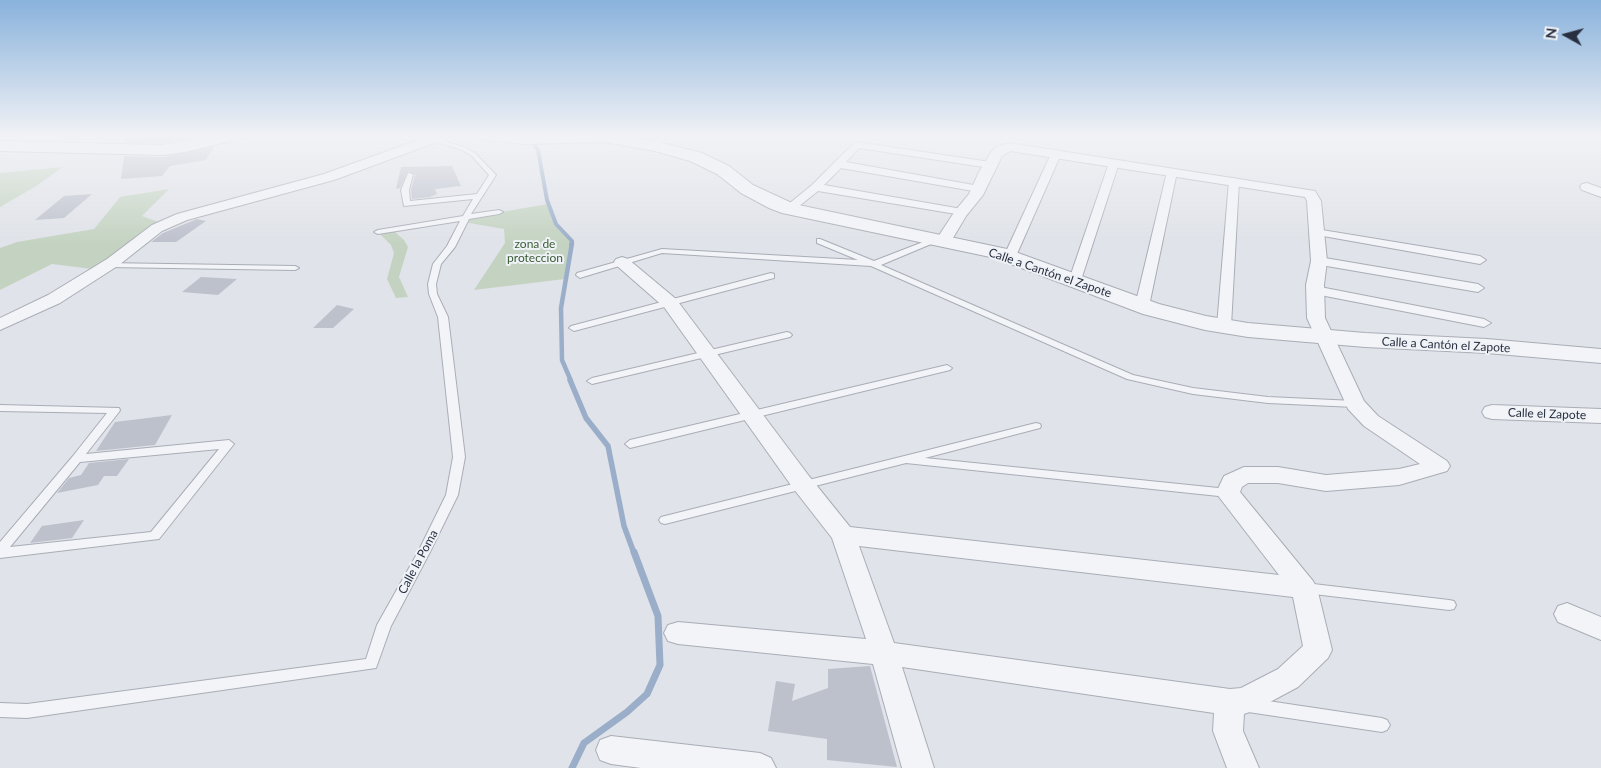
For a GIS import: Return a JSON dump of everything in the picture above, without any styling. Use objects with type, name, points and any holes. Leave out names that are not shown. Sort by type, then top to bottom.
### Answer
[{"type":"street","points":[[0,324],[54,299],[108,265],[157,228],[182,217],[346,171]]},
{"type":"street","name":"Calle a Cantón el Zapote","points":[[724,171],[747,189],[774,204],[789,209],[1010,256],[1142,306],[1180,318],[1224,326],[1324,337],[1486,346],[1601,356]]},
{"type":"street","points":[[789,209],[831,171]]},
{"type":"street","points":[[876,171],[978,189]]},
{"type":"street","points":[[941,240],[978,189],[987,171]]},
{"type":"street","points":[[1010,256],[1048,171]]},
{"type":"street","points":[[1075,280],[1111,171]]},
{"type":"street","points":[[678,633],[884,654],[1230,702],[1245,701],[1288,678],[1318,650],[1304,588],[1228,493],[1232,482],[1244,475],[1278,475],[1326,483],[1399,477],[1439,466],[1371,421],[1355,404],[1316,318],[1315,290],[1319,261],[1314,201],[1310,194],[1165,171]]},
{"type":"street","points":[[1142,306],[1172,172]]},
{"type":"street","points":[[1224,326],[1234,181]]},
{"type":"street","points":[[816,186],[962,212]]},
{"type":"street","points":[[1587,187],[1601,193]]},
{"type":"street","points":[[1316,232],[1480,260]]},
{"type":"street","points":[[1319,261],[1478,288]]},
{"type":"street","points":[[622,262],[670,303],[803,484],[843,535],[884,654],[918,768]]},
{"type":"street","points":[[1315,290],[1484,323]]},
{"type":"street","name":"Calle el Zapote","points":[[1492,412],[1601,416]]},
{"type":"street","points":[[843,535],[1304,588]]},
{"type":"street","points":[[1567,614],[1601,628]]},
{"type":"street","points":[[1230,702],[1228,732],[1243,768]]},
{"type":"street","points":[[611,750],[760,768]]},
{"type":"lane","name":"Calle la Poma","points":[[0,710],[27,711],[372,664],[384,625],[424,552],[452,495],[459,457],[442,317],[433,294],[432,284],[437,264],[451,247],[466,218],[493,175],[489,171]]},
{"type":"lane","points":[[410,174],[405,190],[407,204],[480,196]]},
{"type":"lane","points":[[378,232],[499,212]]},
{"type":"lane","points":[[580,274],[662,250],[875,264],[941,240]]},
{"type":"lane","points":[[820,241],[875,264],[1049,344],[1130,377],[1193,391],[1268,400],[1355,404]]},
{"type":"lane","points":[[108,265],[295,268]]},
{"type":"lane","points":[[574,328],[772,276]]},
{"type":"lane","points":[[592,382],[787,335]]},
{"type":"lane","points":[[630,444],[947,368]]},
{"type":"lane","points":[[0,408],[115,410],[0,552]]},
{"type":"lane","points":[[665,520],[899,459],[1036,426]]},
{"type":"lane","points":[[0,552],[154,536],[229,444],[76,459]]},
{"type":"lane","points":[[899,459],[1228,493]]},
{"type":"lane","points":[[1304,588],[1449,605]]},
{"type":"lane","points":[[1230,702],[1382,725]]},
{"type":"green space","points":[[23,171],[58,171],[0,207],[0,173]]},
{"type":"green space","points":[[169,189],[142,216],[161,223],[92,269],[52,264],[0,290],[0,248],[17,242],[94,229],[120,197]]},
{"type":"green space","name":"zona de proteccion","points":[[548,204],[556,224],[572,243],[565,279],[474,290],[505,243],[504,229],[463,222],[466,218]]},
{"type":"green space","points":[[393,230],[404,240],[408,247],[399,277],[408,297],[396,298],[387,279],[394,253],[391,245],[378,232]]},
{"type":"building","points":[[122,171],[166,171],[162,176],[121,179]]},
{"type":"building","points":[[400,171],[454,171],[461,186],[435,189],[437,194],[430,197],[412,199],[411,190],[415,174],[408,171],[400,188],[396,189]]},
{"type":"building","points":[[92,194],[64,218],[35,220],[64,196]]},
{"type":"building","points":[[197,219],[206,221],[176,242],[151,242],[163,233]]},
{"type":"building","points":[[201,277],[237,279],[218,295],[182,292]]},
{"type":"building","points":[[337,305],[354,309],[333,328],[313,328]]},
{"type":"building","points":[[172,415],[155,445],[96,451],[115,422]]},
{"type":"building","points":[[129,459],[117,476],[104,476],[98,485],[57,493],[69,478],[81,475],[89,463]]},
{"type":"building","points":[[84,520],[72,538],[30,543],[42,526]]},
{"type":"building","points":[[870,666],[897,767],[827,760],[827,739],[768,731],[776,681],[795,684],[792,701],[828,688],[828,669]]},
{"type":"waterway","points":[[542,171],[547,200],[556,224],[572,241],[571,245]]},
{"type":"waterway","points":[[571,381],[562,360],[561,308],[572,243]]},
{"type":"waterway","points":[[570,380],[586,418],[608,446],[624,526],[634,553]]},
{"type":"waterway","points":[[572,768],[584,743],[627,712],[647,694],[660,665],[658,616],[634,552]]}]
